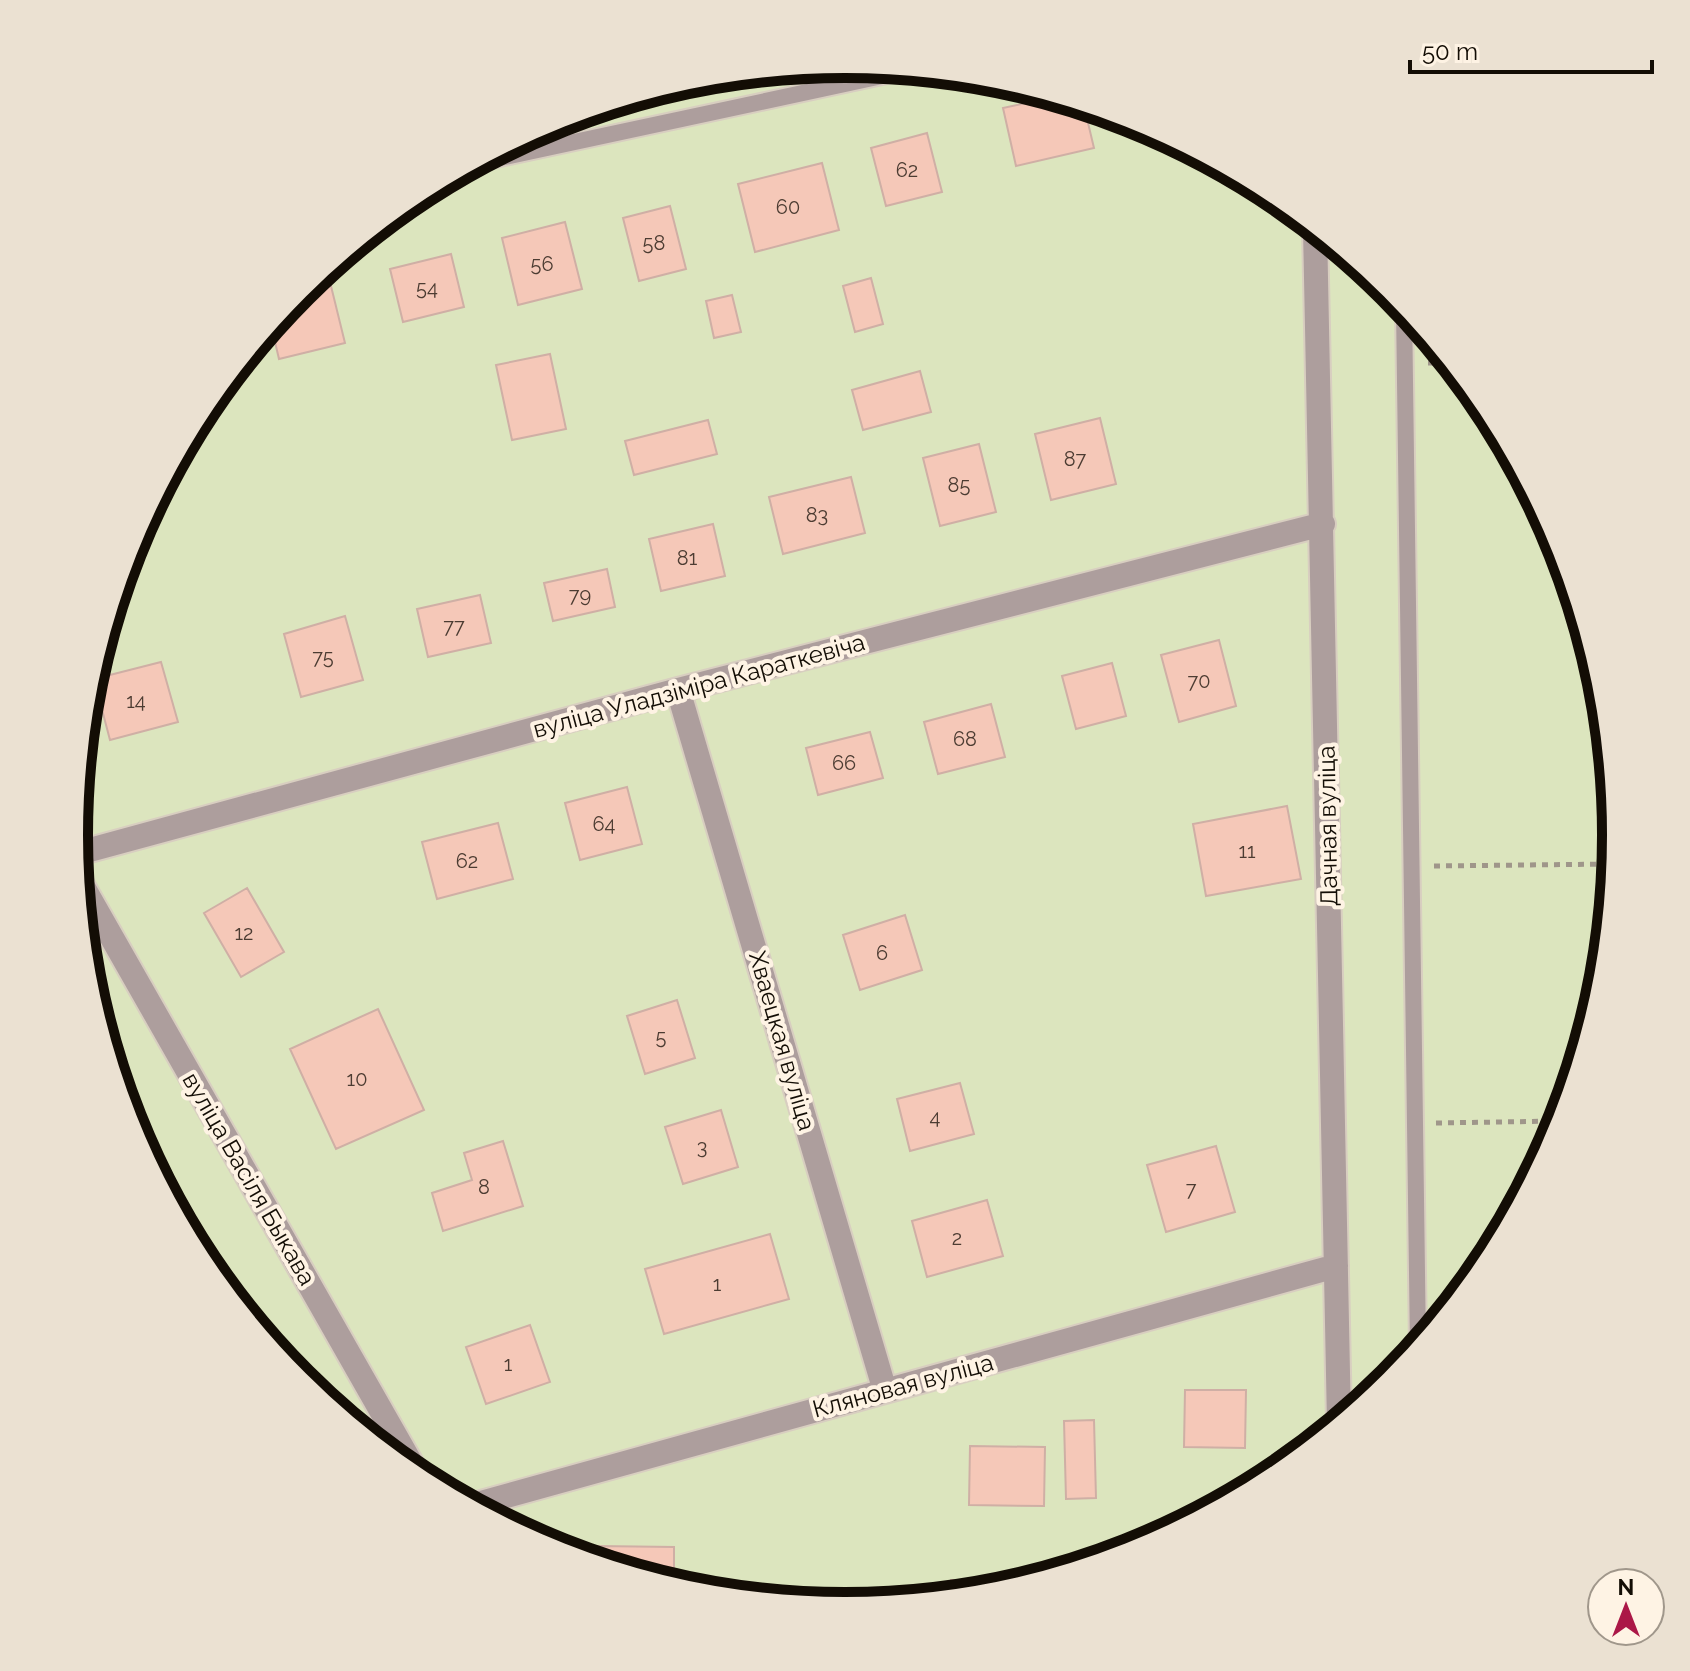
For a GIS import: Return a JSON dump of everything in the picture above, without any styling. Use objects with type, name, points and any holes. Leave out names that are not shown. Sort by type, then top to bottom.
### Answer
[{"type":"street","name":"Дачная вуліца","points":[[1315,243],[1339,1409]]},
{"type":"street","name":"вуліца Уладзіміра Караткевіча","points":[[88,850],[678,690],[1323,524]]},
{"type":"street","name":"Хваецкая вуліца","points":[[678,690],[885,1391]]},
{"type":"street","name":"вуліца Васіля Быкава","points":[[91,900],[404,1450]]},
{"type":"street","name":"Кляновая вуліца","points":[[485,1502],[1336,1266]]},
{"type":"lane","points":[[511,156],[868,79]]},
{"type":"lane","points":[[1404,325],[1418,1332]]},
{"type":"path","points":[[1413,867],[1601,864]]},
{"type":"path","points":[[1415,1124],[1546,1121]]},
{"type":"green space","points":[[845,78],[944,84],[1041,104],[1088,118],[1180,156],[1224,179],[1306,235],[1344,266],[1415,336],[1446,374],[1501,457],[1524,500],[1545,546],[1577,639],[1596,737],[1601,786],[1601,885],[1596,934],[1577,1032],[1562,1079],[1545,1125],[1501,1214],[1446,1297],[1415,1335],[1381,1371],[1306,1436],[1224,1492],[1180,1515],[1088,1553],[1041,1567],[944,1587],[895,1591],[845,1593],[746,1587],[649,1567],[602,1553],[510,1515],[466,1492],[384,1436],[346,1405],[275,1335],[244,1297],[189,1214],[166,1171],[145,1125],[113,1032],[94,934],[89,885],[89,786],[94,737],[113,639],[128,592],[145,546],[189,457],[244,374],[275,336],[309,300],[384,235],[466,179],[510,156],[602,118],[649,104],[746,84],[795,80]]},
{"type":"building","points":[[1032,102],[1087,118],[1094,148],[1016,166],[1003,108]]},
{"type":"building","points":[[927,133],[942,192],[886,206],[871,148]]},
{"type":"building","points":[[822,163],[839,230],[755,252],[738,184]]},
{"type":"building","points":[[670,206],[686,269],[639,281],[623,218]]},
{"type":"building","points":[[565,222],[582,289],[518,305],[502,238]]},
{"type":"building","points":[[451,254],[464,307],[403,322],[390,269]]},
{"type":"building","points":[[871,278],[883,324],[855,332],[843,286]]},
{"type":"building","points":[[328,282],[345,343],[279,359],[274,337]]},
{"type":"building","points":[[732,295],[741,332],[714,338],[706,301]]},
{"type":"building","points":[[550,354],[566,429],[512,440],[496,365]]},
{"type":"building","points":[[920,371],[931,412],[863,430],[852,390]]},
{"type":"building","points":[[1100,418],[1116,484],[1051,500],[1035,434]]},
{"type":"building","points":[[708,420],[717,454],[634,475],[625,441]]},
{"type":"building","points":[[979,444],[996,512],[940,526],[923,458]]},
{"type":"building","points":[[851,477],[865,533],[783,554],[769,497]]},
{"type":"building","points":[[713,524],[725,576],[661,591],[649,539]]},
{"type":"building","points":[[607,569],[615,607],[553,621],[544,583]]},
{"type":"building","points":[[480,595],[491,643],[428,657],[417,609]]},
{"type":"building","points":[[345,616],[363,680],[301,697],[284,634]]},
{"type":"building","points":[[1219,640],[1236,706],[1179,722],[1161,655]]},
{"type":"building","points":[[161,662],[178,722],[110,740],[100,701],[105,676]]},
{"type":"building","points":[[1112,663],[1126,716],[1076,729],[1062,676]]},
{"type":"building","points":[[991,704],[1005,757],[938,774],[924,722]]},
{"type":"building","points":[[870,732],[883,778],[818,795],[806,748]]},
{"type":"building","points":[[627,787],[642,844],[580,860],[565,803]]},
{"type":"building","points":[[1287,806],[1301,879],[1206,896],[1193,824]]},
{"type":"building","points":[[498,823],[513,879],[437,899],[422,842]]},
{"type":"building","points":[[247,888],[284,952],[241,977],[204,913]]},
{"type":"building","points":[[905,915],[922,970],[860,990],[843,935]]},
{"type":"building","points":[[677,1000],[695,1058],[645,1074],[627,1016]]},
{"type":"building","points":[[378,1009],[424,1110],[336,1149],[290,1049]]},
{"type":"building","points":[[960,1083],[974,1134],[910,1151],[897,1099]]},
{"type":"building","points":[[721,1110],[738,1167],[683,1184],[665,1127]]},
{"type":"building","points":[[503,1141],[523,1206],[443,1231],[432,1193],[472,1180],[464,1153]]},
{"type":"building","points":[[1216,1146],[1235,1212],[1166,1232],[1147,1165]]},
{"type":"building","points":[[987,1200],[1003,1256],[927,1277],[912,1221]]},
{"type":"building","points":[[770,1234],[789,1299],[664,1334],[645,1269]]},
{"type":"building","points":[[530,1325],[550,1382],[486,1404],[466,1347]]},
{"type":"building","points":[[1185,1390],[1246,1390],[1245,1448],[1184,1447]]},
{"type":"building","points":[[1094,1420],[1096,1498],[1066,1499],[1064,1421]]},
{"type":"building","points":[[970,1446],[1045,1447],[1044,1506],[969,1505]]},
{"type":"building","points":[[597,1546],[674,1547],[674,1573],[649,1567],[597,1551]]},
{"type":"building","points":[[951,1580],[982,1580],[951,1586]]}]
